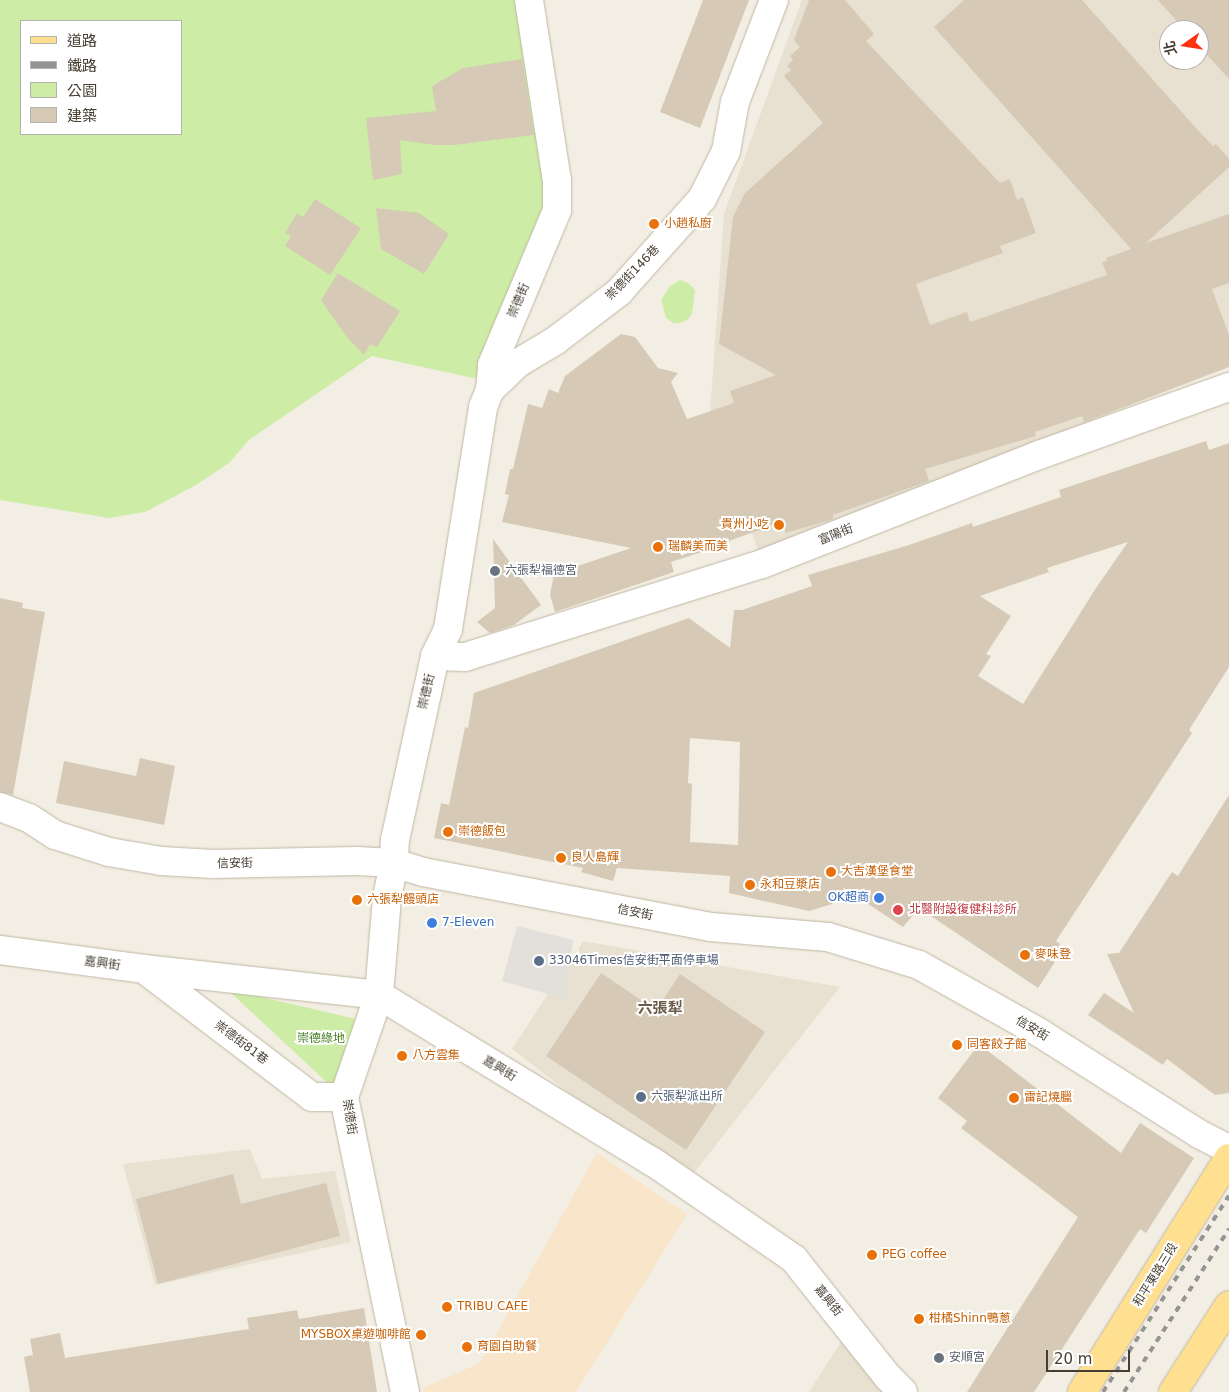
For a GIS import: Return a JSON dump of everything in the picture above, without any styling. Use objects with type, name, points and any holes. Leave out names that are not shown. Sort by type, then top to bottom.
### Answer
[{"type":"main road","name":"和平東路三段","points":[[1082,1392],[1229,1158]]},
{"type":"main road","points":[[1173,1392],[1229,1305]]},
{"type":"street","name":"崇德街","points":[[405,1392],[344,1097],[379,995],[387,897],[394,863],[395,840],[435,656],[448,629],[483,407],[490,390],[492,365],[557,210],[557,180],[529,0]]},
{"type":"street","name":"崇德街146巷","points":[[490,390],[518,363],[555,341],[618,292],[702,198],[726,151],[735,102],[774,0]]},
{"type":"street","name":"富陽街","points":[[435,656],[465,657],[762,564],[1039,455],[1229,387]]},
{"type":"street","name":"信安街","points":[[0,807],[29,818],[55,835],[109,852],[162,861],[213,864],[356,861],[394,863],[423,872],[711,927],[828,937],[919,965],[1040,1033],[1198,1134],[1229,1149]]},
{"type":"street","name":"嘉興街","points":[[0,950],[144,970],[379,995],[653,1162],[794,1259],[888,1377],[903,1392]]},
{"type":"street","name":"崇德街81巷","points":[[144,970],[312,1097],[344,1097]]},
{"type":"shaded area","points":[[802,0],[1229,0],[1229,367],[758,551],[710,414],[724,214]]},
{"type":"shaded area","name":"33046Times信安街平面停車場","points":[[517,926],[573,940],[565,999],[502,981]]},
{"type":"shaded area","points":[[583,941],[840,987],[686,1183],[512,1049]]},
{"type":"shaded area","points":[[250,1149],[262,1179],[335,1171],[351,1242],[155,1285],[123,1164]]},
{"type":"shaded area","points":[[597,1153],[687,1214],[576,1392],[424,1392],[423,1388],[480,1363]]},
{"type":"shaded area","points":[[844,1337],[896,1392],[809,1392]]},
{"type":"green space","points":[[0,0],[522,0],[551,209],[487,381],[372,356],[249,440],[229,463],[196,485],[145,512],[109,518],[0,500]]},
{"type":"green space","points":[[680,280],[688,283],[695,290],[692,314],[687,320],[673,323],[666,318],[661,300],[670,286]]},
{"type":"green space","name":"崇德綠地","points":[[227,989],[356,1019],[336,1091]]},
{"type":"building","points":[[703,0],[749,0],[700,128],[660,112]]},
{"type":"building","points":[[809,0],[845,0],[874,34],[866,41],[1000,183],[1010,179],[1017,200],[1023,197],[1036,233],[1000,246],[1003,253],[916,284],[930,325],[967,312],[970,322],[1107,275],[1102,262],[1107,261],[1106,258],[1131,249],[934,27],[964,0],[1082,0],[1195,127],[1213,146],[1216,144],[1229,159],[1229,167],[1146,243],[1229,214],[1229,283],[1212,289],[1229,335],[1229,367],[1084,422],[1082,416],[1035,432],[1036,436],[925,469],[929,481],[833,515],[833,519],[786,533],[782,522],[729,541],[730,543],[671,562],[674,572],[555,612],[550,595],[554,574],[631,548],[502,522],[509,495],[505,494],[510,469],[513,469],[528,404],[542,408],[549,389],[558,393],[565,376],[621,334],[635,337],[658,368],[678,373],[671,382],[687,419],[734,403],[730,391],[776,375],[719,344],[733,217],[745,193],[823,123],[784,76],[791,70],[787,66],[793,60],[790,56],[800,47],[794,40]]},
{"type":"building","points":[[1158,0],[1229,0],[1229,79],[1209,57],[1209,20],[1176,20]]},
{"type":"building","points":[[522,59],[534,135],[454,145],[434,145],[400,140],[402,174],[373,180],[366,118],[436,111],[432,86],[463,68]]},
{"type":"building","points":[[315,199],[361,228],[330,275],[285,246],[291,236],[285,233],[297,213],[303,217]]},
{"type":"building","points":[[376,208],[419,213],[449,234],[424,274],[381,249]]},
{"type":"building","points":[[338,273],[400,311],[377,347],[370,344],[364,355],[346,336],[321,300]]},
{"type":"building","points":[[1206,441],[1209,450],[1229,443],[1229,667],[1189,730],[1192,733],[1056,941],[1060,944],[1051,959],[1055,962],[1038,988],[919,908],[903,927],[844,888],[832,904],[809,911],[729,893],[730,876],[617,868],[613,881],[581,872],[583,868],[434,838],[441,803],[449,805],[465,727],[468,728],[474,693],[689,618],[730,648],[734,610],[742,610],[812,586],[808,575],[909,545],[972,523],[973,527],[1061,497],[1059,490]],"holes":[[[1128,542],[1096,588],[1023,704],[978,676],[991,656],[986,654],[1011,616],[980,596],[1049,572],[1047,568]],[[690,738],[740,742],[738,845],[690,842],[692,784],[688,783]]]},
{"type":"building","points":[[493,539],[541,605],[514,625],[490,633],[477,622],[495,608]]},
{"type":"building","points":[[0,598],[23,603],[22,608],[45,612],[13,795],[0,792]]},
{"type":"building","points":[[140,758],[175,766],[164,825],[56,803],[64,761],[136,776]]},
{"type":"building","points":[[1229,795],[1229,1093],[1215,1095],[1167,1059],[1163,1065],[1088,1015],[1104,993],[1134,1013],[1107,954],[1119,953],[1172,872],[1178,876]]},
{"type":"building","points":[[601,973],[656,1010],[680,974],[765,1032],[686,1150],[546,1056]]},
{"type":"building","points":[[979,1044],[1121,1153],[1140,1123],[1194,1158],[1146,1233],[1140,1229],[1034,1392],[967,1392],[1078,1217],[961,1128],[967,1121],[938,1098]]},
{"type":"building","points":[[233,1174],[241,1204],[326,1183],[340,1236],[158,1284],[136,1199]]},
{"type":"building","points":[[364,1308],[377,1392],[30,1392],[24,1357],[33,1355],[30,1339],[60,1333],[65,1358],[249,1329],[247,1318],[297,1310],[299,1319]]},
{"type":"railway","points":[[1103,1392],[1229,1196]]},
{"type":"railway","points":[[1124,1392],[1229,1229]]},
{"type":"place","name":"小趙私廚","points":[[654,224]]},
{"type":"place","name":"貴州小吃","points":[[779,525]]},
{"type":"place","name":"瑞麟美而美","points":[[658,547]]},
{"type":"place","name":"六張犁福德宮","points":[[495,571]]},
{"type":"place","name":"崇德飯包","points":[[448,832]]},
{"type":"place","name":"良人島輝","points":[[561,858]]},
{"type":"place","name":"大吉漢堡食堂","points":[[831,872]]},
{"type":"place","name":"永和豆漿店","points":[[750,885]]},
{"type":"place","name":"OK超商","points":[[879,898]]},
{"type":"place","name":"六張犁饅頭店","points":[[357,900]]},
{"type":"place","name":"北醫附設復健科診所","points":[[898,910]]},
{"type":"place","name":"7-Eleven","points":[[432,923]]},
{"type":"place","name":"麥味登","points":[[1025,955]]},
{"type":"place","name":"33046Times信安街平面停車場","points":[[539,961]]},
{"type":"place","name":"同客餃子館","points":[[957,1045]]},
{"type":"place","name":"八方雲集","points":[[402,1056]]},
{"type":"place","name":"六張犁派出所","points":[[641,1097]]},
{"type":"place","name":"雷記燒臘","points":[[1014,1098]]},
{"type":"place","name":"PEG coffee","points":[[872,1255]]},
{"type":"place","name":"TRIBU CAFE","points":[[447,1307]]},
{"type":"place","name":"柑橘Shinn鴨蔥","points":[[919,1319]]},
{"type":"place","name":"MYSBOX桌遊咖啡館","points":[[421,1335]]},
{"type":"place","name":"育園自助餐","points":[[467,1347]]},
{"type":"place","name":"安順宮","points":[[939,1358]]},
{"type":"district","name":"六張犁","points":[[660,1009]]}]
